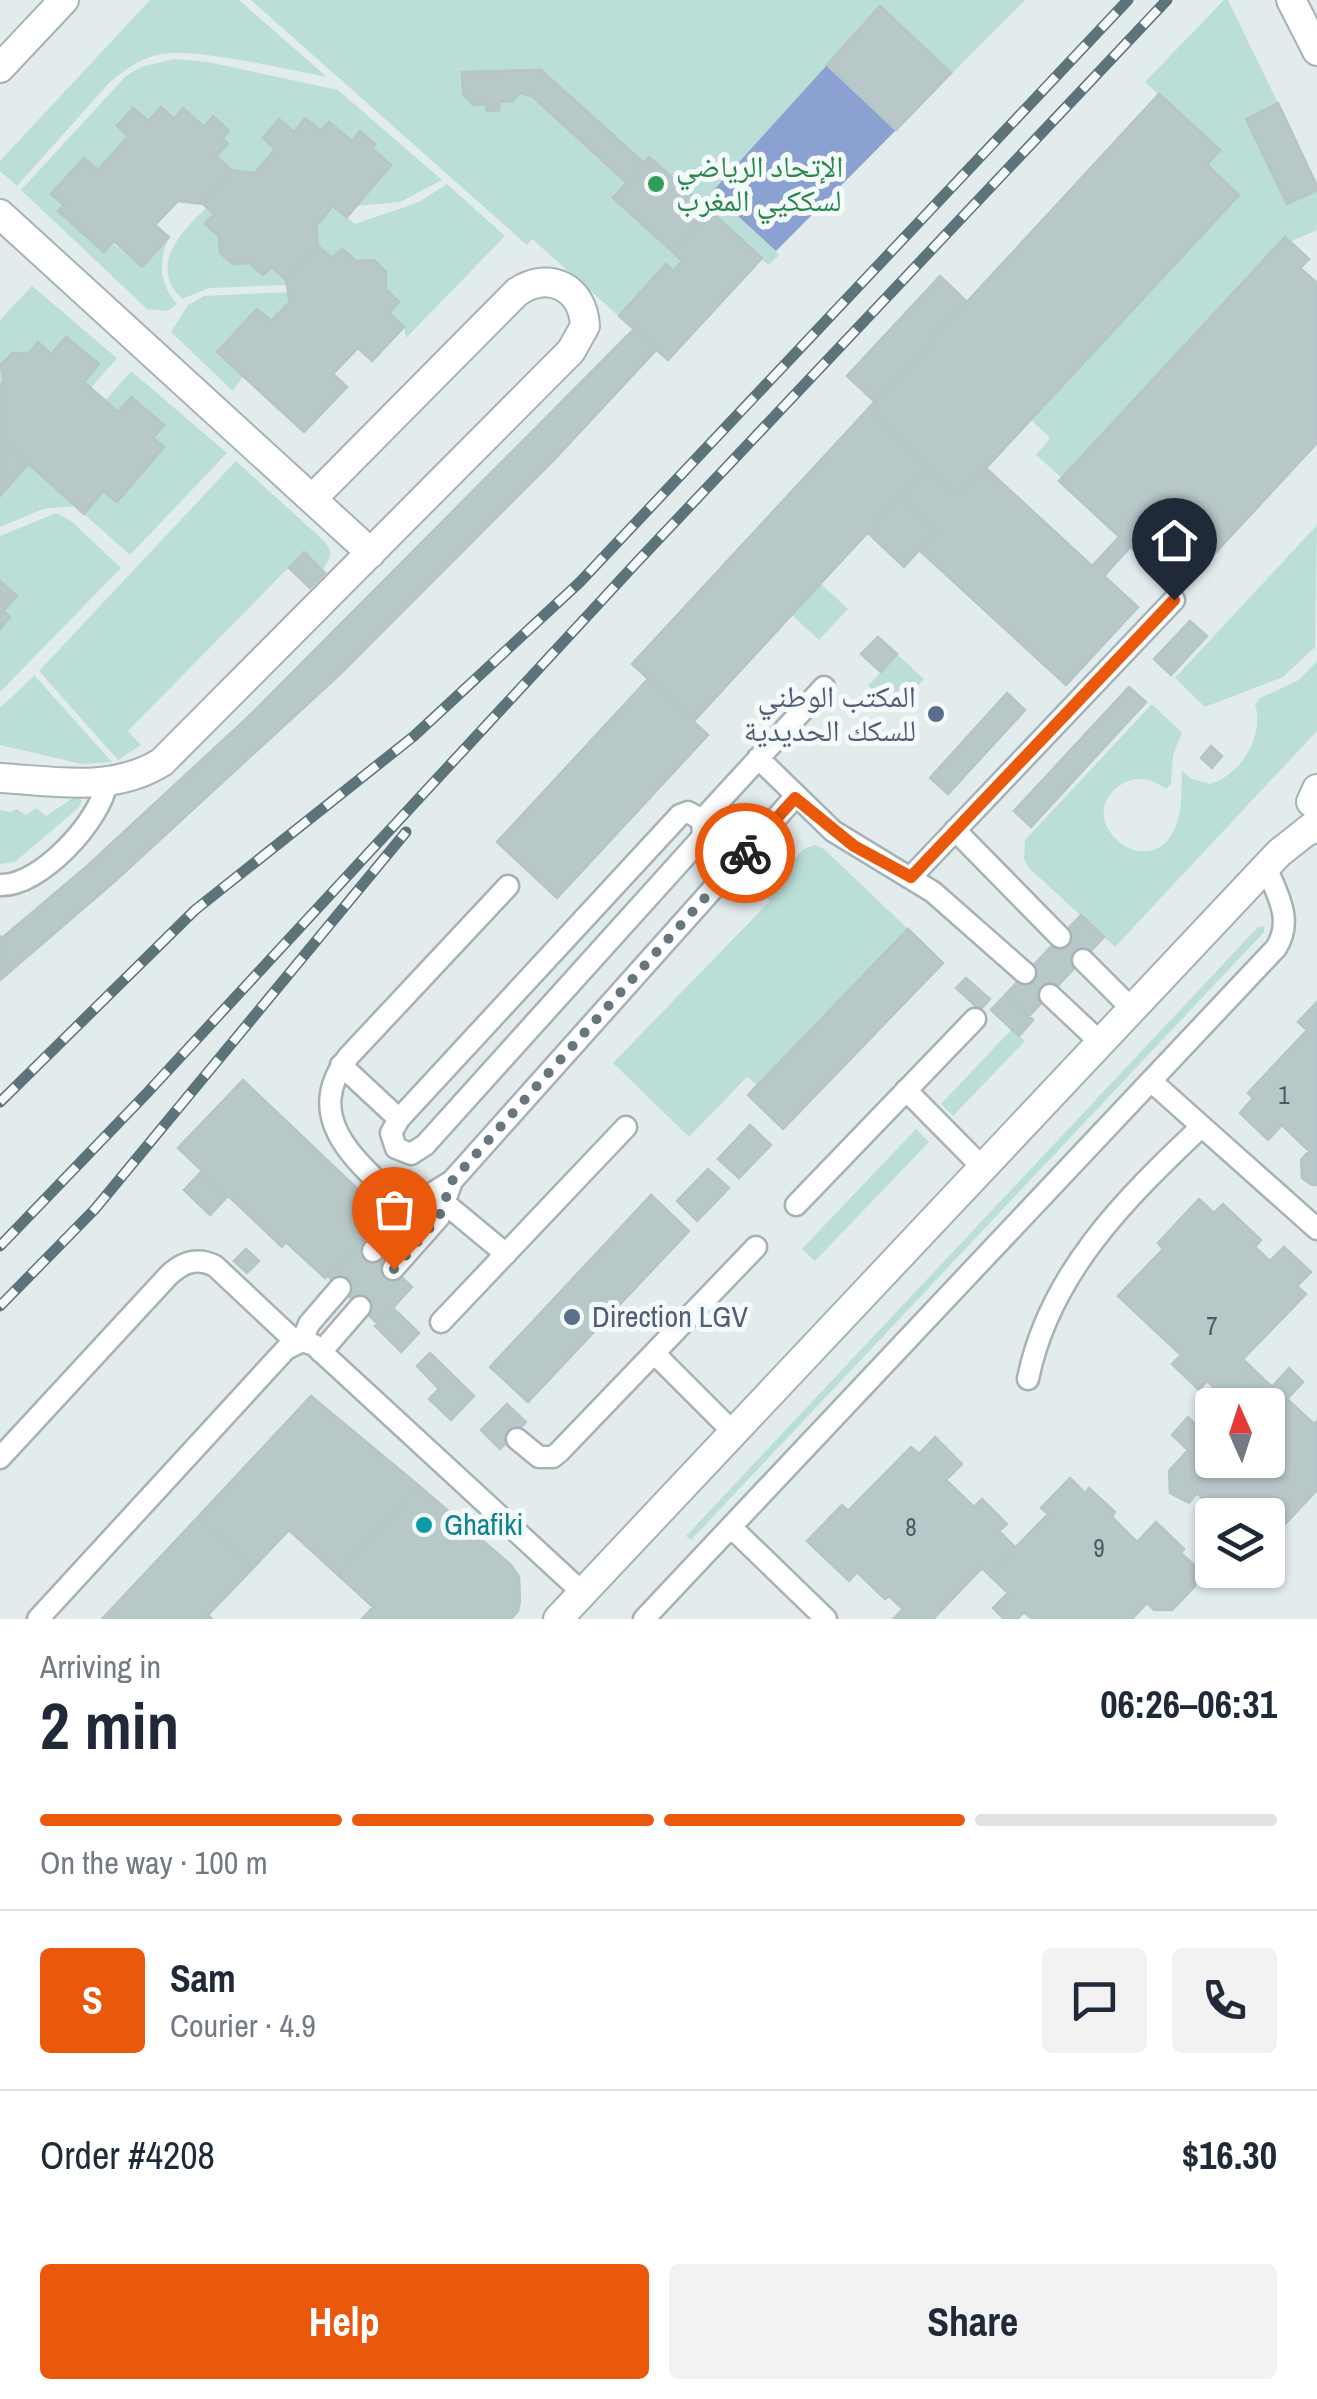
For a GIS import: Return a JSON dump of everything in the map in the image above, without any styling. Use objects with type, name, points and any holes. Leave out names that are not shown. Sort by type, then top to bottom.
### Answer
[{"type":"street","points":[[0,68],[64,0]]},
{"type":"street","points":[[1291,0],[1317,51]]},
{"type":"street","points":[[0,214],[371,553]]},
{"type":"street","points":[[0,778],[108,782],[146,772],[162,762],[580,340],[585,326],[579,299],[570,289],[543,281],[528,284],[517,292],[312,499]]},
{"type":"street","points":[[558,1619],[1314,812]]},
{"type":"lane","points":[[911,877],[1174,600]]},
{"type":"lane","points":[[702,820],[688,812],[680,815],[399,1119],[392,1134],[396,1148],[412,1154],[419,1151],[704,836],[702,820],[824,687]]},
{"type":"lane","points":[[758,758],[795,798],[854,846],[911,877],[954,908],[1026,973]]},
{"type":"lane","points":[[0,886],[28,880],[87,826],[101,806],[108,782]]},
{"type":"lane","points":[[374,1250],[409,1210],[438,1198],[795,798]]},
{"type":"lane","points":[[955,830],[1060,936]]},
{"type":"lane","points":[[644,1619],[1282,939],[1286,919],[1273,860]]},
{"type":"lane","points":[[409,1210],[352,1156],[336,1133],[331,1092],[342,1065],[508,886]]},
{"type":"lane","points":[[1084,960],[1132,1009]]},
{"type":"lane","points":[[1050,995],[1101,1042]]},
{"type":"lane","points":[[796,1205],[975,1019]]},
{"type":"lane","points":[[342,1065],[399,1119]]},
{"type":"lane","points":[[1151,1081],[1317,1229]]},
{"type":"lane","points":[[906,1090],[983,1168]]},
{"type":"lane","points":[[441,1322],[626,1127]]},
{"type":"lane","points":[[1028,1380],[1040,1330],[1072,1270],[1154,1172],[1200,1128]]},
{"type":"lane","points":[[438,1198],[506,1254]]},
{"type":"lane","points":[[394,1269],[434,1224],[438,1198]]},
{"type":"lane","points":[[517,1439],[539,1458],[553,1457],[756,1247]]},
{"type":"lane","points":[[0,1458],[169,1275],[186,1263],[206,1261],[299,1341],[314,1345],[583,1594]]},
{"type":"lane","points":[[38,1619],[299,1341],[340,1288]]},
{"type":"lane","points":[[321,1352],[360,1307]]},
{"type":"lane","points":[[654,1353],[734,1433]]},
{"type":"lane","points":[[731,1527],[826,1619]]},
{"type":"green space","points":[[150,0],[239,0],[327,77],[215,56],[172,53],[149,57],[109,83],[17,186],[0,171],[0,161]]},
{"type":"green space","name":"الإتحاد الرياضي لسككيي المغرب","points":[[251,0],[1025,0],[776,251],[779,255],[769,265],[761,259],[668,360],[532,239],[527,245]]},
{"type":"green space","points":[[1228,0],[1278,103],[1246,119],[1286,204],[1317,190],[1317,230],[1290,242],[1285,237],[1062,478],[1036,455],[1050,438],[1031,420],[1239,195],[1207,165],[1219,150],[1145,82]]},
{"type":"green space","points":[[174,59],[208,62],[338,90],[442,180],[400,202],[356,206],[391,165],[360,131],[352,141],[329,122],[321,131],[305,119],[294,132],[279,119],[263,138],[275,149],[255,172],[231,170],[216,156],[227,144],[222,138],[228,131],[212,117],[204,127],[184,109],[174,119],[161,107],[98,170],[83,158],[51,194],[142,267],[169,237],[162,272],[177,304],[167,311],[147,309],[21,190],[126,76],[141,67]]},
{"type":"green space","points":[[447,184],[505,236],[406,338],[404,326],[389,313],[399,302],[386,289],[386,272],[374,260],[356,261],[342,249],[332,258],[318,246],[316,226],[333,206],[355,224],[419,202]]},
{"type":"green space","points":[[207,207],[216,221],[222,249],[233,264],[250,263],[263,275],[272,267],[287,285],[209,288],[182,299],[172,286],[168,262],[179,238]]},
{"type":"green space","points":[[32,286],[117,358],[91,388],[84,382],[98,363],[66,337],[51,354],[38,342],[28,354],[12,353],[1,365],[4,381],[0,386],[0,320]]},
{"type":"green space","points":[[288,292],[290,302],[271,321],[257,309],[217,351],[243,376],[233,391],[171,332],[188,305],[204,296]]},
{"type":"green space","points":[[131,371],[227,453],[130,555],[84,514],[103,491],[117,502],[164,447],[105,401]]},
{"type":"green space","points":[[236,461],[323,540],[329,548],[329,558],[322,570],[304,552],[128,731],[141,745],[118,760],[39,671]]},
{"type":"green space","points":[[28,464],[74,506],[43,509],[0,527],[0,496]]},
{"type":"green space","points":[[56,513],[71,521],[121,568],[0,692],[0,629],[10,617],[3,611],[16,596],[0,581],[0,536]]},
{"type":"green space","points":[[1317,525],[1315,647],[1283,677],[1205,707],[1175,678]]},
{"type":"green space","points":[[821,584],[848,609],[819,640],[792,615]]},
{"type":"green space","points":[[897,654],[924,679],[896,710],[868,686]]},
{"type":"green space","points":[[1317,661],[1317,731],[1115,947],[1029,868],[1024,859],[1025,840],[1152,704],[1182,733],[1173,755],[1171,784],[1166,789],[1145,779],[1128,781],[1108,798],[1104,813],[1107,828],[1117,840],[1146,852],[1161,847],[1173,832],[1181,801],[1182,770],[1190,778],[1209,784],[1231,772],[1253,741],[1257,728],[1255,704],[1299,680]]},
{"type":"green space","points":[[35,675],[112,762],[82,764],[0,745],[0,708]]},
{"type":"green space","points":[[76,796],[82,801],[78,808],[15,862],[0,864],[0,810],[16,809],[26,815],[36,808],[46,816]]},
{"type":"green space","points":[[815,845],[824,849],[908,929],[757,1085],[747,1077],[689,1137],[613,1063],[770,901],[762,892],[804,849]]},
{"type":"green space","points":[[1264,926],[1264,932],[691,1540],[686,1536],[1258,927]]},
{"type":"green space","points":[[1012,1029],[1025,1041],[953,1116],[941,1104]]},
{"type":"green space","points":[[916,1129],[929,1142],[815,1261],[802,1249]]},
{"type":"water","points":[[827,65],[896,130],[776,251],[712,192]]},
{"type":"building","points":[[880,6],[951,73],[896,130],[827,65]]},
{"type":"building","points":[[541,70],[644,163],[627,183],[532,96],[519,93],[513,101],[499,102],[499,110],[487,111],[486,104],[473,105],[463,94],[462,72]]},
{"type":"building","points":[[1159,94],[1220,150],[1207,165],[1239,195],[960,496],[867,410]]},
{"type":"building","points":[[1278,103],[1317,186],[1317,190],[1287,204],[1246,119]]},
{"type":"building","points":[[161,107],[174,119],[183,108],[204,127],[213,116],[229,131],[222,138],[228,144],[216,156],[231,170],[203,204],[178,201],[155,225],[169,237],[142,267],[114,241],[104,252],[58,211],[64,205],[51,194],[84,158],[98,170],[128,136],[117,126],[133,108],[148,121]]},
{"type":"building","points":[[305,118],[321,131],[329,122],[352,141],[360,131],[391,165],[347,217],[333,206],[316,226],[318,246],[286,280],[272,267],[263,275],[250,263],[233,264],[220,253],[219,236],[205,224],[214,214],[203,204],[231,170],[255,173],[275,149],[263,138],[279,119],[294,132]]},
{"type":"building","points":[[649,157],[709,210],[672,251],[613,198]]},
{"type":"building","points":[[709,210],[762,258],[668,360],[619,316],[666,264],[673,271],[682,261],[672,251]]},
{"type":"building","points":[[1285,237],[1309,259],[1300,268],[1317,283],[1317,443],[1179,592],[1059,481]]},
{"type":"building","points":[[318,246],[332,258],[342,249],[356,261],[374,260],[386,272],[386,289],[399,302],[389,313],[404,327],[372,361],[358,348],[333,374],[347,387],[304,432],[217,352],[257,309],[271,321],[290,302],[286,280]]},
{"type":"building","points":[[940,276],[967,302],[875,402],[847,376]]},
{"type":"building","points":[[634,329],[657,349],[553,461],[338,676],[114,882],[0,980],[0,936],[86,867],[247,718]]},
{"type":"building","points":[[66,337],[99,364],[84,382],[118,412],[131,397],[164,425],[153,438],[164,447],[117,502],[103,491],[84,514],[0,438],[0,386],[4,381],[1,365],[12,353],[28,354],[38,342],[51,354]]},
{"type":"building","points":[[867,410],[928,467],[694,721],[632,664]]},
{"type":"building","points":[[0,438],[28,464],[0,496]]},
{"type":"building","points":[[928,467],[960,496],[986,468],[1092,566],[1119,537],[1130,547],[1104,576],[1138,607],[1066,685],[919,550],[936,531],[900,498]]},
{"type":"building","points":[[900,498],[936,531],[904,567],[868,533]]},
{"type":"building","points":[[304,552],[325,573],[310,588],[289,568]]},
{"type":"building","points":[[0,581],[17,596],[3,611],[10,617],[0,629]]},
{"type":"building","points":[[1190,621],[1207,636],[1171,675],[1154,659]]},
{"type":"building","points":[[878,637],[897,654],[881,672],[861,654]]},
{"type":"building","points":[[648,679],[708,735],[557,898],[497,842]]},
{"type":"building","points":[[1129,687],[1146,702],[1031,827],[1014,811]]},
{"type":"building","points":[[1007,693],[1025,710],[948,794],[930,778]]},
{"type":"building","points":[[1211,746],[1222,756],[1212,768],[1201,758]]},
{"type":"building","points":[[1081,915],[1104,937],[1029,1016],[1006,994]]},
{"type":"building","points":[[908,929],[943,963],[783,1129],[748,1095]]},
{"type":"building","points":[[966,978],[990,999],[980,1010],[956,988]]},
{"type":"building","points":[[1006,994],[1033,1020],[1019,1036],[991,1010]]},
{"type":"building","points":[[1317,1002],[1317,1185],[1312,1185],[1302,1178],[1301,1160],[1309,1151],[1282,1125],[1268,1140],[1240,1113],[1253,1098],[1248,1093],[1307,1030],[1298,1022]]},
{"type":"building","points":[[243,1080],[385,1215],[325,1278],[286,1242],[282,1247],[178,1148]]},
{"type":"building","points":[[750,1125],[771,1145],[739,1178],[718,1159]]},
{"type":"building","points":[[708,1169],[729,1188],[697,1221],[677,1201]]},
{"type":"building","points":[[202,1171],[228,1196],[210,1215],[184,1190]]},
{"type":"building","name":"Direction LGV","points":[[651,1195],[689,1231],[528,1402],[490,1367]]},
{"type":"building","points":[[1199,1199],[1214,1213],[1223,1204],[1261,1240],[1255,1247],[1270,1261],[1284,1247],[1311,1272],[1297,1286],[1306,1294],[1243,1359],[1252,1368],[1233,1388],[1214,1388],[1207,1381],[1197,1388],[1172,1364],[1181,1355],[1118,1296],[1163,1249],[1158,1243]]},
{"type":"building","points":[[362,1239],[412,1287],[378,1324],[327,1275]]},
{"type":"building","points":[[246,1249],[259,1261],[247,1273],[234,1261]]},
{"type":"building","points":[[393,1308],[419,1333],[401,1352],[375,1326]]},
{"type":"building","points":[[430,1353],[474,1396],[451,1420],[429,1399],[439,1389],[417,1366]]},
{"type":"building","points":[[1252,1368],[1272,1387],[1289,1368],[1303,1382],[1287,1399],[1314,1424],[1317,1421],[1317,1490],[1285,1524],[1285,1498],[1202,1498],[1197,1493],[1189,1503],[1170,1493],[1169,1471],[1188,1450],[1172,1435],[1188,1417],[1195,1424],[1195,1478],[1285,1478],[1285,1388],[1233,1388]]},
{"type":"building","points":[[311,1396],[418,1485],[338,1575],[289,1530],[253,1568],[197,1518]]},
{"type":"building","points":[[507,1404],[526,1422],[500,1449],[481,1430]]},
{"type":"building","points":[[935,1437],[962,1464],[946,1480],[974,1507],[982,1499],[1007,1524],[999,1531],[1015,1547],[989,1575],[982,1568],[933,1619],[893,1619],[903,1609],[889,1596],[885,1599],[857,1572],[849,1581],[807,1541],[842,1505],[848,1511],[911,1447],[919,1454]]},
{"type":"building","points":[[1070,1478],[1085,1493],[1089,1488],[1115,1512],[1112,1517],[1137,1542],[1156,1522],[1184,1549],[1181,1553],[1194,1565],[1195,1586],[1172,1610],[1154,1610],[1147,1603],[1132,1619],[1032,1619],[1024,1612],[1017,1619],[1004,1619],[993,1608],[1008,1593],[989,1575],[1048,1514],[1041,1508]]},
{"type":"building","name":"Ghafiki","points":[[418,1485],[511,1565],[519,1577],[520,1601],[511,1619],[362,1619],[373,1607],[338,1575]]},
{"type":"building","points":[[197,1518],[253,1568],[208,1615],[212,1619],[102,1619]]},
{"type":"railway","points":[[0,1102],[195,910],[414,736],[580,582],[1128,0]]},
{"type":"railway","points":[[0,1246],[1167,0]]},
{"type":"railway","points":[[0,1306],[95,1209],[406,832]]},
{"type":"way so far","points":[[394,1269],[439,1217],[452,1181],[745,853]]},
{"type":"place","name":"الإتحاد الرياضي لسككيي المغرب","points":[[656,184]]},
{"type":"place","name":"المكتب الوطني للسكك الحديدية","points":[[936,714]]},
{"type":"place","name":"Direction LGV","points":[[572,1317]]},
{"type":"place","name":"Ghafiki","points":[[424,1525]]},
{"type":"route","points":[[745,853],[795,798],[854,846],[911,877],[1174,600]]}]
